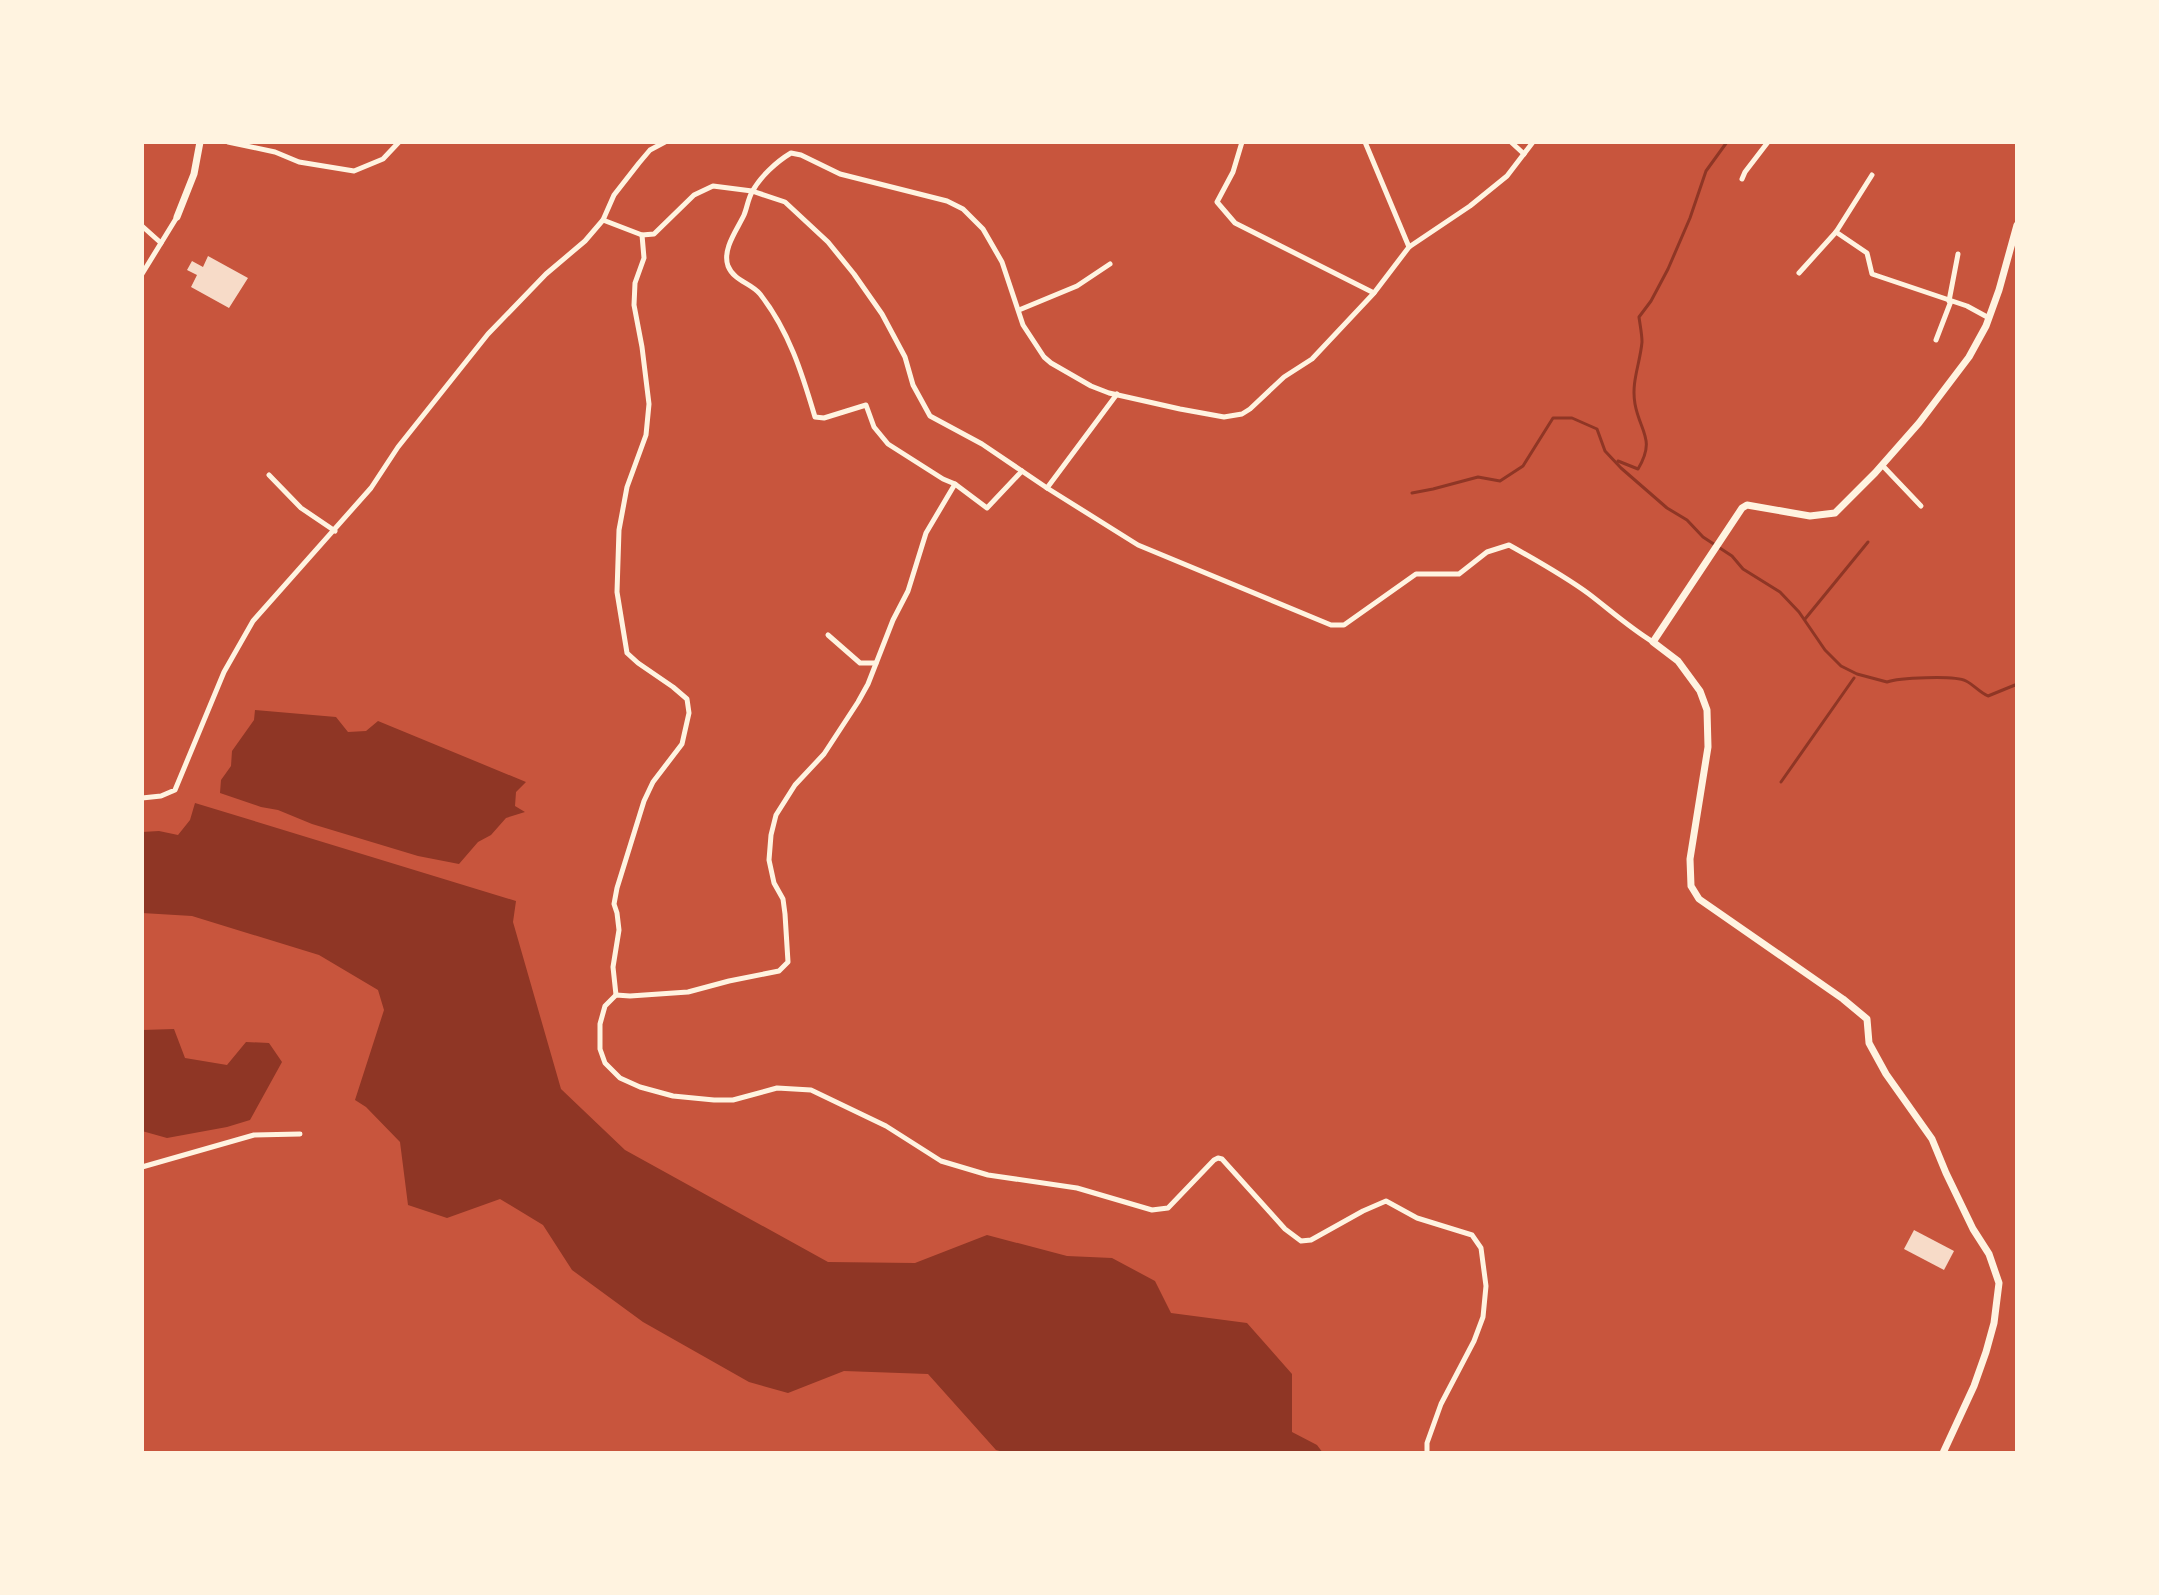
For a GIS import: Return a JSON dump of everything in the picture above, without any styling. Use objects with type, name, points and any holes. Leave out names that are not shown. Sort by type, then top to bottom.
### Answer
[{"type":"main road","points":[[177,217],[194,174],[200,142]]},
{"type":"main road","points":[[1943,1453],[1974,1386],[1994,1323],[1999,1283],[1989,1254],[1973,1229],[1932,1139],[1886,1074],[1869,1043],[1867,1019],[1699,899],[1691,886],[1691,850],[1708,747],[1707,710],[1700,691],[1678,661],[1653,642],[1742,508],[1747,505],[1810,516],[1835,513],[1919,423],[1969,357],[1989,318],[2017,225]]},
{"type":"street","points":[[228,142],[275,152],[299,162],[354,171],[383,159],[399,142]]},
{"type":"street","points":[[142,798],[161,796],[175,790],[224,672],[253,621],[371,488],[398,447],[488,334],[546,274],[585,241],[603,220],[614,195],[639,163],[650,150],[665,142]]},
{"type":"street","points":[[1242,142],[1233,172],[1217,202],[1235,223],[1374,293]]},
{"type":"street","points":[[1365,142],[1409,247]]},
{"type":"street","points":[[1511,142],[1524,154]]},
{"type":"street","points":[[1022,471],[987,508],[955,484],[888,444],[874,427],[866,405],[824,418],[815,417],[803,374],[784,330],[758,291],[733,275],[727,264],[730,242],[752,191],[769,170],[791,153],[801,155],[840,174],[947,201],[963,209],[983,229],[1002,262],[1023,325],[1051,363],[1091,386],[1224,417],[1242,414],[1284,377],[1312,359],[1374,293],[1409,247],[1470,206],[1507,176],[1533,142]]},
{"type":"street","points":[[1742,179],[1768,142]]},
{"type":"street","points":[[1799,273],[1836,232],[1872,175]]},
{"type":"street","points":[[603,220],[642,235],[654,234],[694,195],[713,186],[752,191],[785,202],[828,242],[882,314],[905,357],[913,385],[930,416],[982,444],[1138,545],[1331,625],[1344,625],[1416,574],[1459,574],[1487,552],[1509,545],[1546,565],[1653,642]]},
{"type":"street","points":[[142,274],[177,217]]},
{"type":"street","points":[[142,226],[161,243]]},
{"type":"street","points":[[1836,232],[1867,253],[1872,274],[1989,318]]},
{"type":"street","points":[[616,995],[613,967],[619,930],[614,904],[617,888],[636,833],[639,813],[653,782],[682,744],[689,713],[687,699],[627,653],[617,592],[619,530],[627,487],[646,435],[649,404],[634,305],[635,283],[644,258],[642,235]]},
{"type":"street","points":[[1936,340],[1950,301],[1958,254]]},
{"type":"street","points":[[1018,310],[1077,286],[1110,264]]},
{"type":"street","points":[[1047,488],[1117,394]]},
{"type":"street","points":[[1882,465],[1921,506]]},
{"type":"street","points":[[269,475],[301,508],[335,531]]},
{"type":"street","points":[[955,484],[926,533],[908,591],[868,684],[850,717],[824,754],[795,785],[776,815],[769,860],[774,883],[783,899],[788,962],[779,971],[688,992],[616,995],[605,1006],[600,1024],[600,1049],[605,1063],[620,1078],[673,1096],[733,1100],[777,1088],[811,1090],[886,1126],[941,1161],[988,1175],[1077,1188],[1152,1210],[1168,1208],[1214,1160],[1222,1159],[1285,1229],[1301,1241],[1311,1240],[1386,1201],[1417,1218],[1472,1235],[1481,1248],[1486,1286],[1483,1317],[1441,1404],[1427,1443],[1427,1453]]},
{"type":"street","points":[[828,635],[860,663],[876,663]]},
{"type":"street","points":[[142,1167],[254,1135],[300,1134]]},
{"type":"shaded area","points":[[255,710],[336,717],[348,732],[366,731],[378,721],[526,782],[516,792],[515,806],[525,812],[506,818],[491,835],[478,842],[459,864],[418,856],[220,793],[221,780],[231,766],[232,751],[254,720]]},
{"type":"shaded area","points":[[195,803],[516,901],[513,922],[561,1089],[625,1150],[828,1262],[915,1263],[987,1235],[1067,1256],[1112,1258],[1155,1281],[1171,1313],[1247,1323],[1292,1374],[1292,1432],[1317,1445],[1323,1453],[1007,1453],[996,1450],[928,1374],[844,1371],[788,1393],[749,1382],[643,1322],[572,1270],[543,1225],[500,1199],[447,1218],[408,1205],[400,1142],[355,1100],[384,1010],[378,990],[319,955],[192,916],[142,913],[142,832],[159,831],[178,835],[190,820]]},
{"type":"shaded area","points":[[174,1029],[185,1058],[227,1065],[246,1042],[269,1043],[282,1062],[250,1120],[167,1138],[142,1131],[142,1030]]},
{"type":"building","points":[[208,256],[248,278],[229,308],[191,287],[197,275],[187,270],[192,261],[203,267]]},
{"type":"building","points":[[1914,1230],[1954,1251],[1944,1270],[1904,1249]]},
{"type":"waterway","points":[[1618,461],[1638,469],[1646,450],[1634,396],[1642,342],[1639,317],[1668,269],[1706,171],[1727,142]]},
{"type":"waterway","points":[[1412,493],[1478,477],[1500,481],[1523,466],[1553,418],[1572,418],[1597,429],[1605,451],[1667,508],[1732,556],[1743,569],[1780,592],[1841,666],[1887,682],[1960,679],[1988,696],[2015,685],[2017,687]]},
{"type":"waterway","points":[[1805,619],[1868,542]]},
{"type":"waterway","points":[[1781,782],[1854,678]]}]
